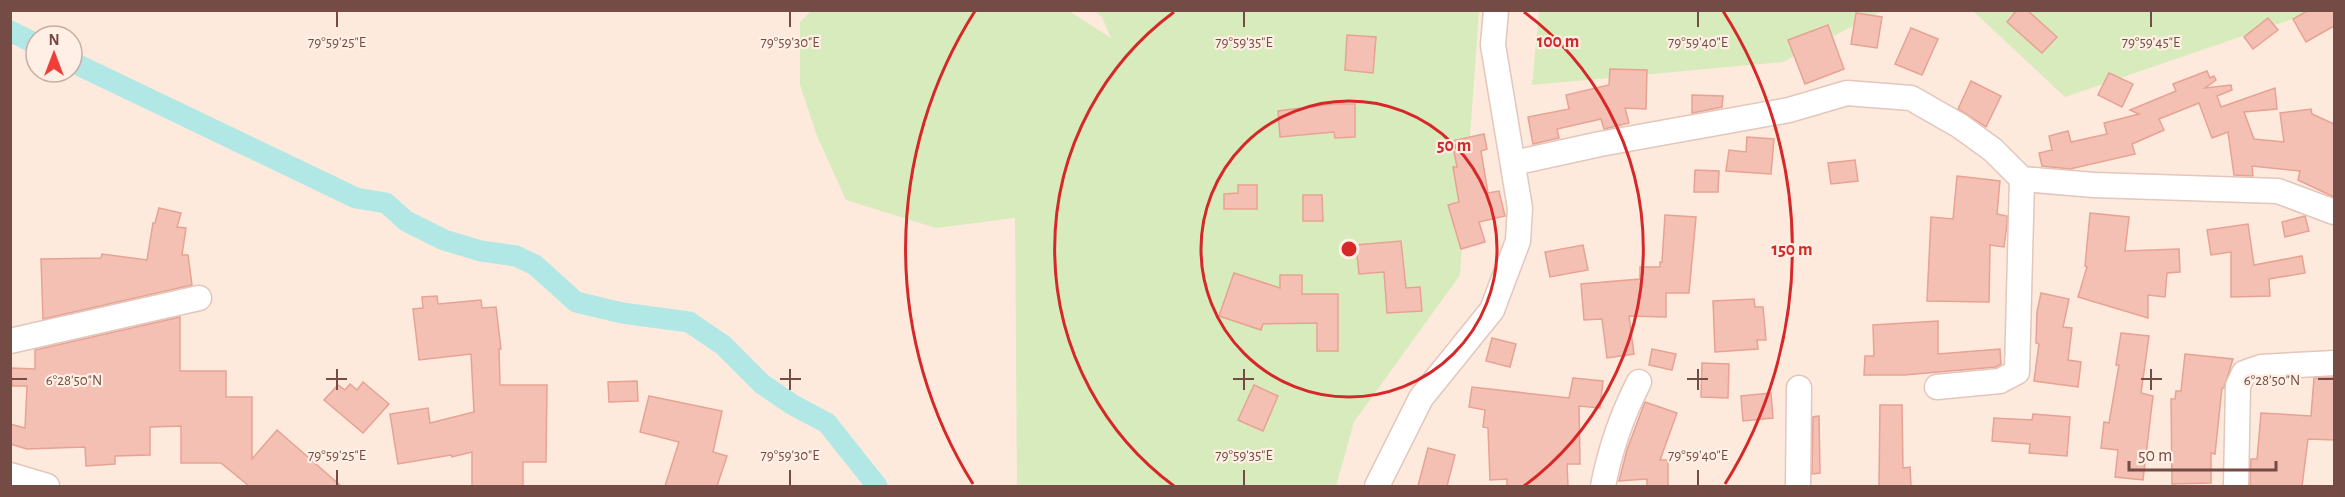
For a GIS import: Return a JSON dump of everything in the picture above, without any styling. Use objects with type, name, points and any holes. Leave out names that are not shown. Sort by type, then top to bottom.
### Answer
[{"type":"street","points":[[1377,486],[1421,398],[1492,310],[1518,241],[1520,207],[1493,45],[1496,10]]},
{"type":"street","points":[[1514,163],[1600,144],[1789,110],[1847,93],[1911,98],[1960,126],[1993,150],[2022,179],[2094,185],[2278,192],[2334,212]]},
{"type":"street","points":[[1937,387],[2000,381],[2017,372],[2022,179]]},
{"type":"street","points":[[10,341],[198,298]]},
{"type":"street","points":[[2236,486],[2238,386],[2244,373],[2261,367],[2334,363]]},
{"type":"street","points":[[1603,486],[1610,453],[1630,398],[1639,382]]},
{"type":"street","points":[[1798,486],[1799,388]]},
{"type":"street","points":[[10,475],[47,486]]},
{"type":"green space","points":[[812,10],[1069,11],[1111,38],[1102,17],[1094,11],[1479,11],[1460,275],[1354,422],[1336,486],[1017,486],[1015,218],[936,228],[846,200],[817,136],[800,85],[800,22]]},
{"type":"green space","points":[[1539,11],[1882,11],[1783,62],[1532,85]]},
{"type":"green space","points":[[1973,11],[2316,11],[2065,97]]},
{"type":"building","points":[[2017,10],[2027,10],[2057,37],[2042,53],[2007,22]]},
{"type":"building","points":[[2309,10],[2334,10],[2334,26],[2306,42],[2293,19]]},
{"type":"building","points":[[1856,13],[1882,17],[1877,48],[1851,44]]},
{"type":"building","points":[[2268,18],[2278,30],[2253,49],[2244,37]]},
{"type":"building","points":[[1828,25],[1844,69],[1805,84],[1788,40]]},
{"type":"building","points":[[1911,28],[1938,39],[1922,75],[1895,64]]},
{"type":"building","points":[[1347,35],[1376,37],[1373,73],[1345,70]]},
{"type":"building","points":[[1610,69],[1647,70],[1646,109],[1625,108],[1629,123],[1604,129],[1601,119],[1557,129],[1559,138],[1533,144],[1528,117],[1569,109],[1566,95],[1609,85]]},
{"type":"building","points":[[2207,71],[2210,78],[2214,76],[2216,80],[2205,88],[2231,85],[2232,90],[2217,96],[2221,107],[2275,88],[2277,109],[2244,112],[2254,139],[2284,142],[2280,113],[2311,109],[2312,114],[2334,124],[2334,197],[2298,180],[2300,171],[2252,166],[2253,176],[2234,175],[2228,132],[2212,138],[2199,103],[2159,119],[2164,130],[2132,144],[2135,154],[2070,169],[2042,166],[2039,153],[2052,150],[2049,136],[2068,131],[2071,142],[2107,134],[2104,123],[2139,114],[2130,110],[2176,91],[2173,84]]},
{"type":"building","points":[[2109,73],[2133,84],[2122,107],[2098,95]]},
{"type":"building","points":[[1971,81],[2001,96],[1986,127],[1958,109]]},
{"type":"building","points":[[1692,95],[1723,96],[1722,107],[1692,113]]},
{"type":"building","points":[[1334,104],[1355,104],[1355,137],[1335,138],[1334,132],[1280,137],[1278,111]]},
{"type":"building","points":[[1484,134],[1487,149],[1481,151],[1488,193],[1499,191],[1505,216],[1479,222],[1485,242],[1461,249],[1448,205],[1459,202],[1453,167],[1457,167],[1452,141]]},
{"type":"building","points":[[1747,137],[1774,139],[1771,174],[1726,171],[1729,150],[1746,152]]},
{"type":"building","points":[[1855,160],[1858,181],[1831,184],[1828,163]]},
{"type":"building","points":[[1695,170],[1719,171],[1718,192],[1694,192]]},
{"type":"building","points":[[1957,176],[2000,181],[1997,214],[2007,216],[2007,224],[2004,247],[1990,245],[1989,302],[1927,301],[1931,217],[1953,219]]},
{"type":"building","points":[[1238,185],[1257,185],[1257,209],[1224,209],[1224,194],[1238,193]]},
{"type":"building","points":[[1303,195],[1322,195],[1323,221],[1303,221]]},
{"type":"building","points":[[159,208],[181,213],[177,227],[186,228],[182,255],[188,255],[192,285],[43,319],[41,259],[101,258],[102,254],[147,260],[153,223],[155,223]]},
{"type":"building","points":[[2090,213],[2129,217],[2125,251],[2179,249],[2180,272],[2167,273],[2165,297],[2148,295],[2148,318],[2078,297],[2087,267],[2085,266]]},
{"type":"building","points":[[1665,215],[1696,217],[1689,293],[1666,293],[1666,317],[1629,316],[1634,354],[1607,358],[1602,319],[1584,320],[1581,284],[1640,279],[1640,267],[1660,267]]},
{"type":"building","points":[[2305,216],[2309,231],[2285,237],[2282,222]]},
{"type":"building","points":[[2248,224],[2254,265],[2302,256],[2305,273],[2269,279],[2270,296],[2231,297],[2231,252],[2211,255],[2207,230]]},
{"type":"building","points":[[1401,241],[1406,288],[1420,287],[1422,311],[1387,313],[1384,272],[1359,274],[1356,245]]},
{"type":"building","points":[[1583,245],[1588,270],[1550,277],[1545,252]]},
{"type":"building","points":[[1234,273],[1280,288],[1280,275],[1302,275],[1302,294],[1338,294],[1338,351],[1317,351],[1317,323],[1263,324],[1261,330],[1219,316]]},
{"type":"building","points":[[2041,293],[2069,299],[2063,327],[2072,328],[2068,360],[2081,362],[2078,387],[2034,381],[2039,344],[2036,343],[2037,312]]},
{"type":"building","points":[[437,296],[438,304],[481,300],[482,308],[496,307],[501,349],[499,349],[500,385],[547,385],[546,462],[523,462],[523,486],[472,486],[472,452],[398,464],[390,414],[428,408],[430,423],[474,412],[471,354],[419,360],[413,309],[423,308],[422,297]]},
{"type":"building","points":[[1754,299],[1755,307],[1763,307],[1766,340],[1757,340],[1758,349],[1715,352],[1713,301]]},
{"type":"building","points":[[180,317],[180,371],[226,371],[226,397],[252,397],[252,459],[277,430],[341,486],[249,486],[221,463],[181,463],[181,426],[150,427],[150,455],[115,456],[115,464],[86,466],[85,447],[27,449],[10,444],[10,424],[25,428],[27,386],[12,386],[11,368],[35,369],[35,350]]},
{"type":"building","points":[[1938,321],[1938,354],[2000,349],[2001,364],[1996,367],[1904,375],[1864,375],[1865,356],[1874,356],[1873,325]]},
{"type":"building","points":[[2121,333],[2149,336],[2141,393],[2153,396],[2143,480],[2115,477],[2118,450],[2101,448],[2104,422],[2109,423],[2119,365],[2116,365]]},
{"type":"building","points":[[1492,338],[1516,344],[1510,367],[1486,361]]},
{"type":"building","points":[[1652,349],[1676,354],[1672,370],[1649,365]]},
{"type":"building","points":[[2185,354],[2233,359],[2224,388],[2222,388],[2215,454],[2211,453],[2211,483],[2172,484],[2171,399],[2175,399],[2176,391],[2181,391]]},
{"type":"building","points":[[1702,363],[1729,364],[1728,398],[1701,397]]},
{"type":"building","points":[[2334,377],[2334,440],[2308,439],[2302,486],[2250,486],[2251,459],[2257,459],[2261,413],[2311,416],[2314,378]]},
{"type":"building","points":[[1573,378],[1603,381],[1600,408],[1579,406],[1580,464],[1567,464],[1568,486],[1507,486],[1507,479],[1490,480],[1488,428],[1483,427],[1485,410],[1469,407],[1472,387],[1569,398]]},
{"type":"building","points":[[637,381],[638,401],[609,402],[608,382]]},
{"type":"building","points":[[363,382],[389,404],[363,433],[324,400],[338,385],[345,390],[350,384],[357,390]]},
{"type":"building","points":[[1254,385],[1278,396],[1263,431],[1238,420]]},
{"type":"building","points":[[1771,393],[1773,418],[1743,421],[1741,396]]},
{"type":"building","points":[[649,396],[722,411],[713,452],[727,456],[717,486],[665,486],[679,442],[640,432]]},
{"type":"building","points":[[1645,402],[1677,413],[1660,460],[1668,460],[1668,486],[1647,486],[1647,479],[1619,481],[1627,450]]},
{"type":"building","points":[[1880,405],[1902,405],[1903,468],[1910,467],[1911,486],[1879,486]]},
{"type":"building","points":[[2033,414],[2070,417],[2067,456],[2029,453],[2030,444],[1992,441],[1994,418],[2032,420]]},
{"type":"building","points":[[1819,416],[1820,473],[1812,474],[1813,417]]},
{"type":"building","points":[[1428,448],[1455,455],[1447,486],[1418,486]]},
{"type":"waterway","points":[[10,31],[24,38]]},
{"type":"waterway","points":[[84,68],[356,198],[386,203],[406,221],[444,240],[481,251],[516,256],[535,265],[576,302],[622,313],[689,322],[723,345],[762,384],[793,405],[827,423],[877,486]]}]
